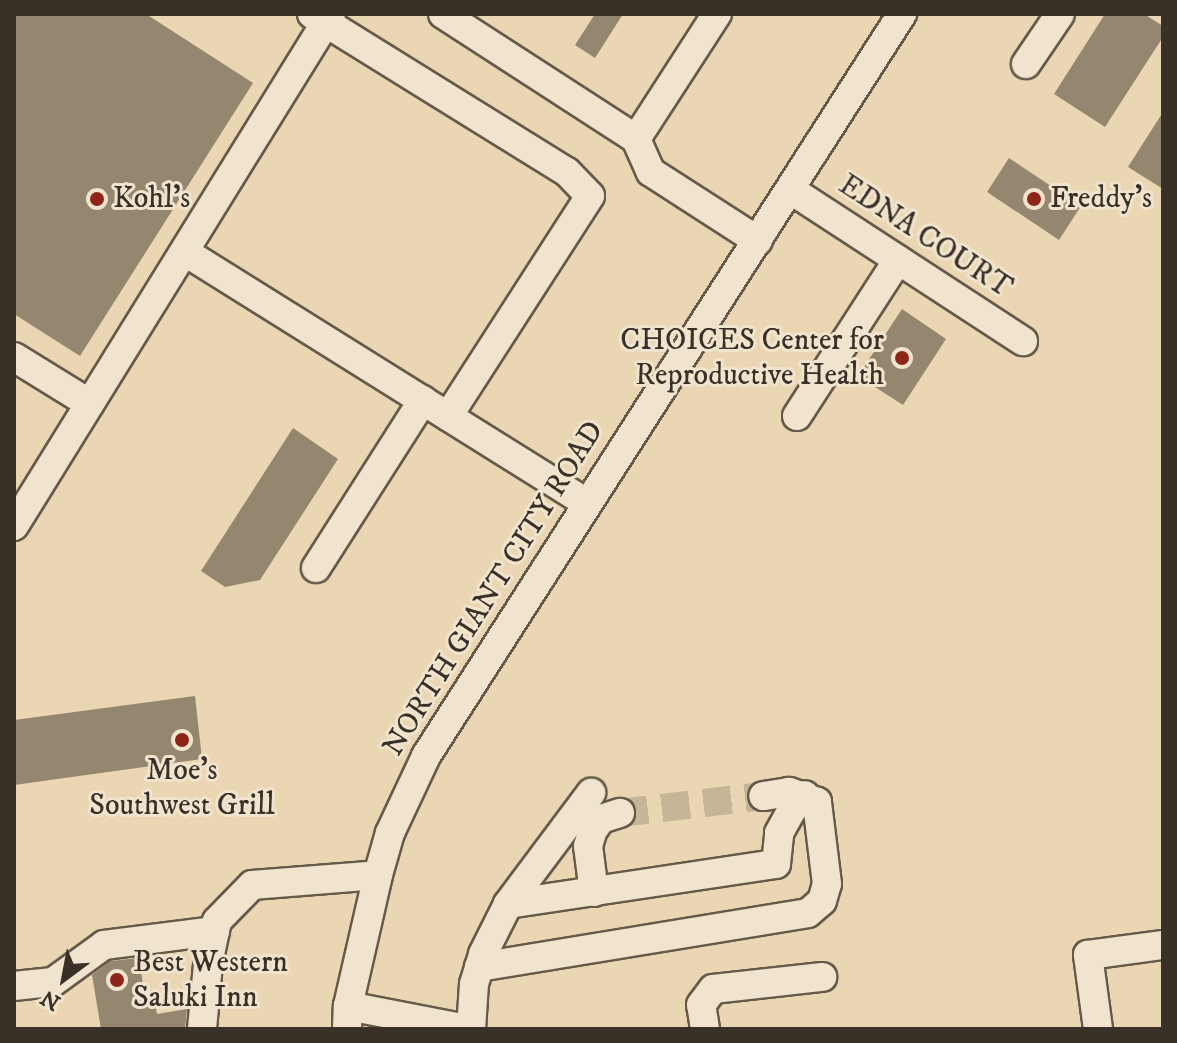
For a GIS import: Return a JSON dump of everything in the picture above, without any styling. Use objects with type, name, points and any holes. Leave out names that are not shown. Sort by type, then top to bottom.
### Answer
[{"type":"street","points":[[443,14],[636,139],[651,172],[758,241]]},
{"type":"street","points":[[636,139],[717,14]]},
{"type":"street","name":"NORTH GIANT CITY ROAD","points":[[347,1017],[390,833],[426,756],[902,14]]},
{"type":"street","points":[[1026,64],[1060,14]]},
{"type":"street","points":[[14,526],[185,252],[323,17],[567,172],[590,196],[448,416]]},
{"type":"street","name":"EDNA COURT","points":[[791,190],[1023,341]]},
{"type":"street","points":[[185,252],[586,503]]},
{"type":"street","points":[[797,416],[898,260]]},
{"type":"street","points":[[14,357],[90,404]]},
{"type":"street","points":[[316,568],[423,400]]},
{"type":"street","points":[[479,967],[808,913],[822,901],[827,884],[817,802],[805,795],[789,792],[763,796]]},
{"type":"street","points":[[347,1017],[469,1029],[479,967],[508,904],[591,793]]},
{"type":"street","points":[[508,904],[776,864],[779,833],[791,811],[805,795]]},
{"type":"street","points":[[594,892],[588,846],[593,830],[601,819],[620,813]]},
{"type":"street","points":[[202,1029],[208,964],[217,921],[252,885],[378,875]]},
{"type":"street","points":[[14,986],[53,982],[104,945],[215,931]]},
{"type":"street","points":[[1098,1029],[1088,955],[1163,945]]},
{"type":"street","points":[[705,1029],[701,1005],[713,989],[822,977]]},
{"type":"building","name":"Kohl's","points":[[14,14],[146,14],[253,83],[80,356],[14,314]]},
{"type":"building","points":[[595,14],[623,14],[595,58],[575,45]]},
{"type":"building","points":[[1105,14],[1144,14],[1163,26],[1163,37],[1105,127],[1054,94]]},
{"type":"building","points":[[1163,112],[1163,189],[1128,167]]},
{"type":"building","name":"Freddy's","points":[[1009,158],[1081,206],[1059,240],[987,192]]},
{"type":"building","name":"CHOICES Center for Reproductive Health","points":[[902,309],[946,339],[903,405],[858,376]]},
{"type":"building","points":[[293,428],[338,459],[260,580],[225,587],[201,571]]},
{"type":"building","points":[[195,696],[202,759],[14,785],[14,720]]},
{"type":"building","name":"Best Western Saluki Inn","points":[[139,958],[145,998],[154,997],[157,1014],[187,1009],[185,1029],[101,1029],[92,975],[110,961]]},
{"type":"tunnel","points":[[620,813],[763,796]]},
{"type":"place","name":"Kohl's","points":[[97,199]]},
{"type":"place","name":"Freddy's","points":[[1034,199]]},
{"type":"place","name":"CHOICES Center for Reproductive Health","points":[[902,358]]},
{"type":"place","name":"Moe's Southwest Grill","points":[[182,740]]},
{"type":"place","name":"Best Western Saluki Inn","points":[[117,980]]}]
